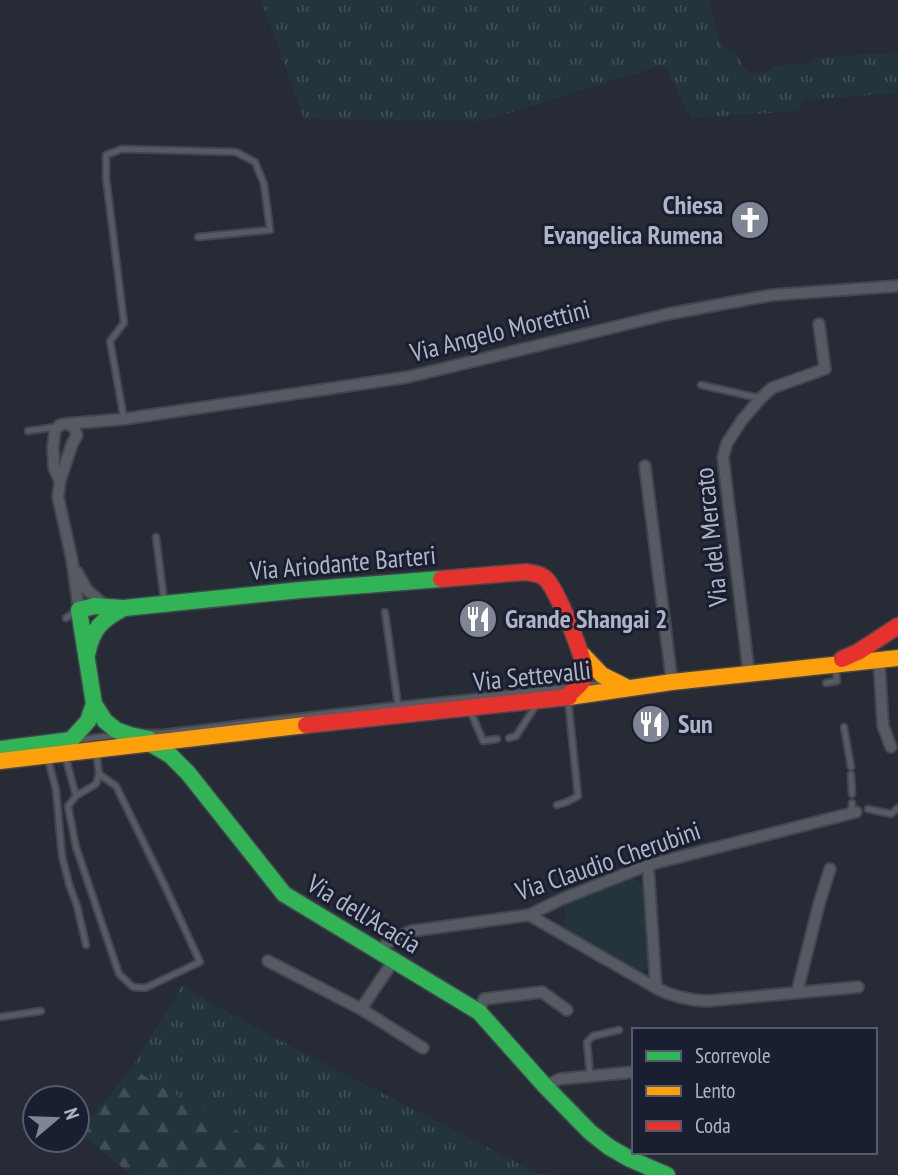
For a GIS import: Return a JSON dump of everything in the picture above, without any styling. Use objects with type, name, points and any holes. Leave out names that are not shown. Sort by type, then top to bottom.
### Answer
[{"type":"main road","name":"Via Ariodante Barteri","points":[[84,665],[89,638],[97,625],[105,617],[124,608],[527,572],[540,574],[551,584],[581,653]]},
{"type":"main road","points":[[124,608],[95,606],[72,614],[94,704],[102,717],[122,735],[171,742],[185,748],[183,759],[188,773]]},
{"type":"main road","points":[[827,665],[858,652],[898,626]]},
{"type":"main road","points":[[581,653],[600,676],[620,685]]},
{"type":"main road","points":[[573,691],[584,677],[585,668],[581,653]]},
{"type":"main road","name":"Via Settevalli","points":[[62,751],[171,742],[541,699],[573,691],[602,693],[620,685],[898,658]]},
{"type":"main road","points":[[0,761],[62,751],[88,721],[94,704]]},
{"type":"main road","name":"Via dell'Acacia","points":[[171,742],[188,773],[284,894],[479,1012],[590,1132],[630,1159],[667,1175]]},
{"type":"main road","points":[[0,749],[62,751]]},
{"type":"street","name":"Via Angelo Morettini","points":[[59,430],[408,377],[668,314],[772,295],[898,286]]},
{"type":"street","name":"Via del Mercato","points":[[749,674],[723,457],[727,443],[742,420],[772,388],[825,369],[819,324]]},
{"type":"street","name":"Via Angelo Morettini","points":[[74,439],[112,420]]},
{"type":"street","points":[[59,430],[74,428],[74,439],[60,481],[58,497],[72,560],[72,614]]},
{"type":"street","points":[[59,430],[56,441],[61,445],[74,439]]},
{"type":"street","points":[[59,430],[53,447],[54,468],[60,481]]},
{"type":"street","points":[[645,466],[672,682]]},
{"type":"street","points":[[72,560],[87,590],[107,607]]},
{"type":"street","points":[[870,644],[868,651],[876,661],[883,726],[891,747]]},
{"type":"street","name":"Via Claudio Cherubini","points":[[378,951],[393,939],[412,931],[529,915],[648,865],[853,809]]},
{"type":"street","points":[[648,865],[656,988]]},
{"type":"street","points":[[797,992],[830,869]]},
{"type":"street","points":[[529,915],[656,988],[689,1000],[707,1001],[858,987]]},
{"type":"street","points":[[268,961],[361,1009],[423,1048]]},
{"type":"street","points":[[361,1009],[394,961]]},
{"type":"street","points":[[479,1012],[484,999],[542,992],[567,1010]]},
{"type":"street","points":[[545,1086],[560,1079],[632,1072]]},
{"type":"lane","points":[[124,419],[110,341],[124,323],[106,177],[106,155],[122,149],[236,152],[255,162],[264,184],[270,230],[198,237]]},
{"type":"lane","points":[[701,385],[761,398]]},
{"type":"lane","points":[[28,431],[59,430]]},
{"type":"lane","points":[[156,537],[165,604]]},
{"type":"lane","points":[[386,612],[398,705]]},
{"type":"lane","points":[[826,683],[837,681],[827,665]]},
{"type":"lane","points":[[557,805],[578,796],[573,691]]},
{"type":"lane","name":"Via Settevalli","points":[[171,742],[398,705],[573,691]]},
{"type":"lane","points":[[509,738],[516,736],[541,699]]},
{"type":"lane","points":[[469,707],[483,741],[497,739]]},
{"type":"lane","points":[[844,727],[851,767]]},
{"type":"lane","points":[[62,751],[122,735]]},
{"type":"lane","points":[[96,750],[99,774],[96,784],[76,796],[68,806],[76,847],[119,974],[133,987],[145,988],[200,962],[116,786],[99,774]]},
{"type":"lane","points":[[62,751],[76,796]]},
{"type":"lane","points":[[62,751],[56,790],[62,856],[86,945]]},
{"type":"lane","points":[[851,774],[852,794]]},
{"type":"lane","points":[[868,809],[891,814],[898,808]]},
{"type":"lane","points":[[0,1017],[41,1012]]},
{"type":"lane","points":[[590,1076],[587,1042],[593,1036],[619,1030]]},
{"type":"green space","points":[[261,0],[709,0],[722,47],[737,53],[743,67],[752,74],[771,70],[772,66],[813,63],[813,58],[898,52],[898,93],[803,100],[799,111],[691,118],[664,65],[481,121],[304,119]]},
{"type":"green space","points":[[633,877],[644,887],[651,968],[641,971],[565,929],[564,905]]},
{"type":"green space","points":[[182,986],[258,1029],[537,1173],[564,1175],[130,1175],[91,1142],[91,1119],[131,1068]]},
{"type":"green space","points":[[131,1068],[312,1175],[130,1175],[91,1142],[91,1119]]},
{"type":"traffic: fast","points":[[87,655],[99,626],[124,608],[441,579]]},
{"type":"traffic: fast","points":[[122,608],[95,606],[79,610],[94,704],[105,721],[116,730],[149,739]]},
{"type":"traffic: fast","points":[[0,749],[71,740],[88,721],[94,704]]},
{"type":"traffic: fast","points":[[151,744],[170,755],[188,773],[284,894],[479,1012],[590,1132],[630,1159],[667,1175]]},
{"type":"traffic: slow","points":[[583,655],[602,675],[628,688]]},
{"type":"traffic: slow","points":[[569,697],[672,682],[898,658]]},
{"type":"traffic: slow","points":[[0,761],[306,725]]},
{"type":"traffic: jam","points":[[441,579],[526,572],[546,579],[563,610],[584,668],[583,681],[568,696]]},
{"type":"traffic: jam","points":[[842,659],[898,626]]},
{"type":"traffic: jam","points":[[306,725],[569,697]]},
{"type":"place","name":"Chiesa Evangelica Rumena","points":[[750,220]]},
{"type":"place","name":"Grande Shangai 2","points":[[478,619]]},
{"type":"place","name":"Sun","points":[[651,724]]}]
